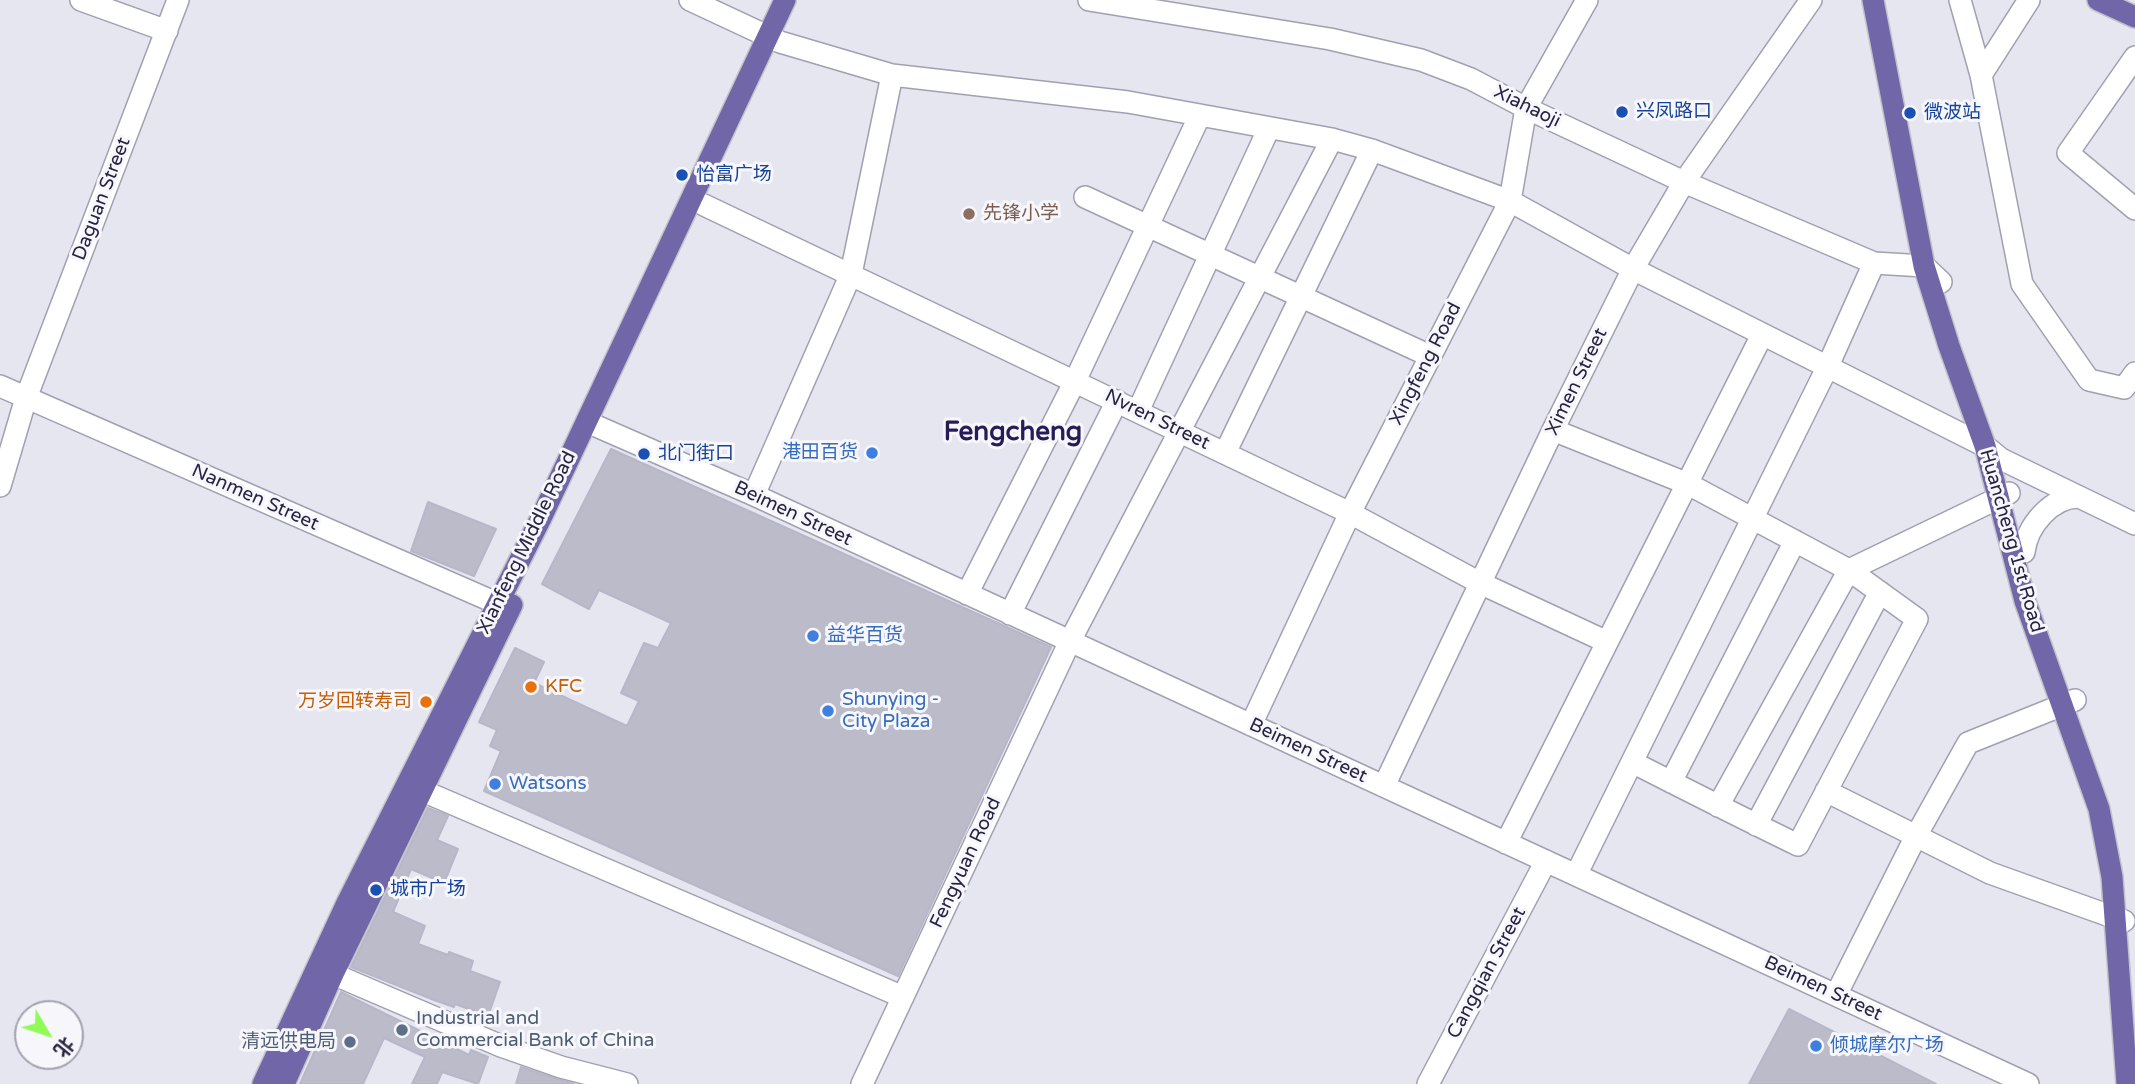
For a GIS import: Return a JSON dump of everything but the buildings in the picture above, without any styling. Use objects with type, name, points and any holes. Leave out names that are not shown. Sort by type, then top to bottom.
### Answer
[{"type":"main road","name":"Xianfeng Middle Road","points":[[284,1084],[334,974],[424,791],[541,518],[593,425],[704,205],[774,39],[785,0]]},
{"type":"main road","name":"Xianfeng Middle Road","points":[[593,425],[774,39],[800,0]]},
{"type":"main road","name":"Huancheng 1st Road","points":[[1873,0],[1924,266],[1949,345],[1995,450]]},
{"type":"main road","name":"Huancheng 1st Road","points":[[1886,0],[1941,282],[1995,450],[2025,601],[2070,703]]},
{"type":"main road","points":[[2098,0],[2135,17]]},
{"type":"main road","name":"Huancheng 1st Road","points":[[2004,496],[2070,703],[2099,809],[2119,919],[2135,1034]]},
{"type":"main road","name":"Xianfeng Middle Road","points":[[263,1084],[347,903],[504,607]]},
{"type":"main road","name":"Huancheng 1st Road","points":[[2119,919],[2127,1084]]},
{"type":"street","points":[[81,0],[167,32]]},
{"type":"street","name":"Daguan Street","points":[[0,486],[26,398],[178,0]]},
{"type":"street","points":[[690,0],[774,39],[892,75],[1128,102],[1332,139],[1372,150],[1510,201],[1633,269],[1827,368],[1995,450],[2135,509]]},
{"type":"street","name":"Xiahaoji","points":[[1089,0],[1329,39],[1422,60],[1471,79],[1526,108],[1684,182],[1874,263],[1924,266]]},
{"type":"street","name":"Xingfeng Road","points":[[1251,725],[1350,513],[1510,201],[1526,108],[1587,0]]},
{"type":"street","name":"Ximen Street","points":[[1384,786],[1553,430],[1633,269],[1684,182],[1811,0]]},
{"type":"street","points":[[1960,0],[1981,75],[2022,284],[2089,380],[2124,388],[2135,373]]},
{"type":"street","points":[[1981,75],[2029,0]]},
{"type":"street","points":[[2134,205],[2067,153],[2135,57]]},
{"type":"street","points":[[754,495],[851,274],[892,75]]},
{"type":"street","points":[[967,594],[1075,381],[1200,115]]},
{"type":"street","points":[[1138,411],[1269,128]]},
{"type":"street","name":"Fengyuan Road","points":[[862,1084],[1070,642],[1332,139]]},
{"type":"street","points":[[1225,453],[1372,150]]},
{"type":"street","points":[[1085,197],[1430,356]]},
{"type":"street","name":"Nvren Street","points":[[704,205],[1350,513],[1480,583],[1607,642]]},
{"type":"street","points":[[1576,875],[1827,368],[1874,263]]},
{"type":"street","points":[[1924,266],[1941,282]]},
{"type":"street","points":[[1506,843],[1762,335]]},
{"type":"street","name":"Nanmen Street","points":[[0,386],[504,607]]},
{"type":"street","points":[[1010,614],[1117,401]]},
{"type":"street","name":"Beimen Street","points":[[593,425],[754,495],[2028,1084]]},
{"type":"street","points":[[1553,430],[1688,484],[1849,570],[1917,619],[1798,845],[1632,762]]},
{"type":"street","points":[[1995,450],[2079,497],[2135,524]]},
{"type":"street","points":[[1718,806],[1849,570],[2004,496]]},
{"type":"street","points":[[2024,552],[2030,530],[2038,519],[2059,502],[2070,497],[2079,497]]},
{"type":"street","points":[[1671,782],[1795,541]]},
{"type":"street","points":[[1756,825],[1880,592]]},
{"type":"street","points":[[1836,995],[1916,836],[1968,743],[2070,703]]},
{"type":"street","points":[[424,791],[903,997]]},
{"type":"street","points":[[1826,792],[1990,873],[2119,919]]},
{"type":"street","name":"Cangqian Street","points":[[1428,1084],[1546,861]]},
{"type":"street","points":[[334,974],[501,1046],[561,1067],[627,1084]]},
{"type":"place","name":"兴凤路口","points":[[1622,112]]},
{"type":"place","name":"微波站","points":[[1910,113]]},
{"type":"place","name":"怡富广场","points":[[682,175]]},
{"type":"place","name":"先锋小学","points":[[969,214]]},
{"type":"place","name":"港田百货","points":[[872,453]]},
{"type":"place","name":"北门街口","points":[[644,454]]},
{"type":"place","name":"益华百货","points":[[813,636]]},
{"type":"place","name":"KFC","points":[[531,687]]},
{"type":"place","name":"万岁回转寿司","points":[[426,702]]},
{"type":"place","name":"Shunying - City Plaza","points":[[828,711]]},
{"type":"place","name":"Watsons","points":[[495,784]]},
{"type":"place","name":"城市广场","points":[[376,890]]},
{"type":"place","name":"Industrial and Commercial Bank of China","points":[[402,1030]]},
{"type":"place","name":"清远供电局","points":[[350,1042]]},
{"type":"place","name":"倾城摩尔广场","points":[[1816,1046]]},
{"type":"district","name":"Fengcheng","points":[[1013,433]]}]
